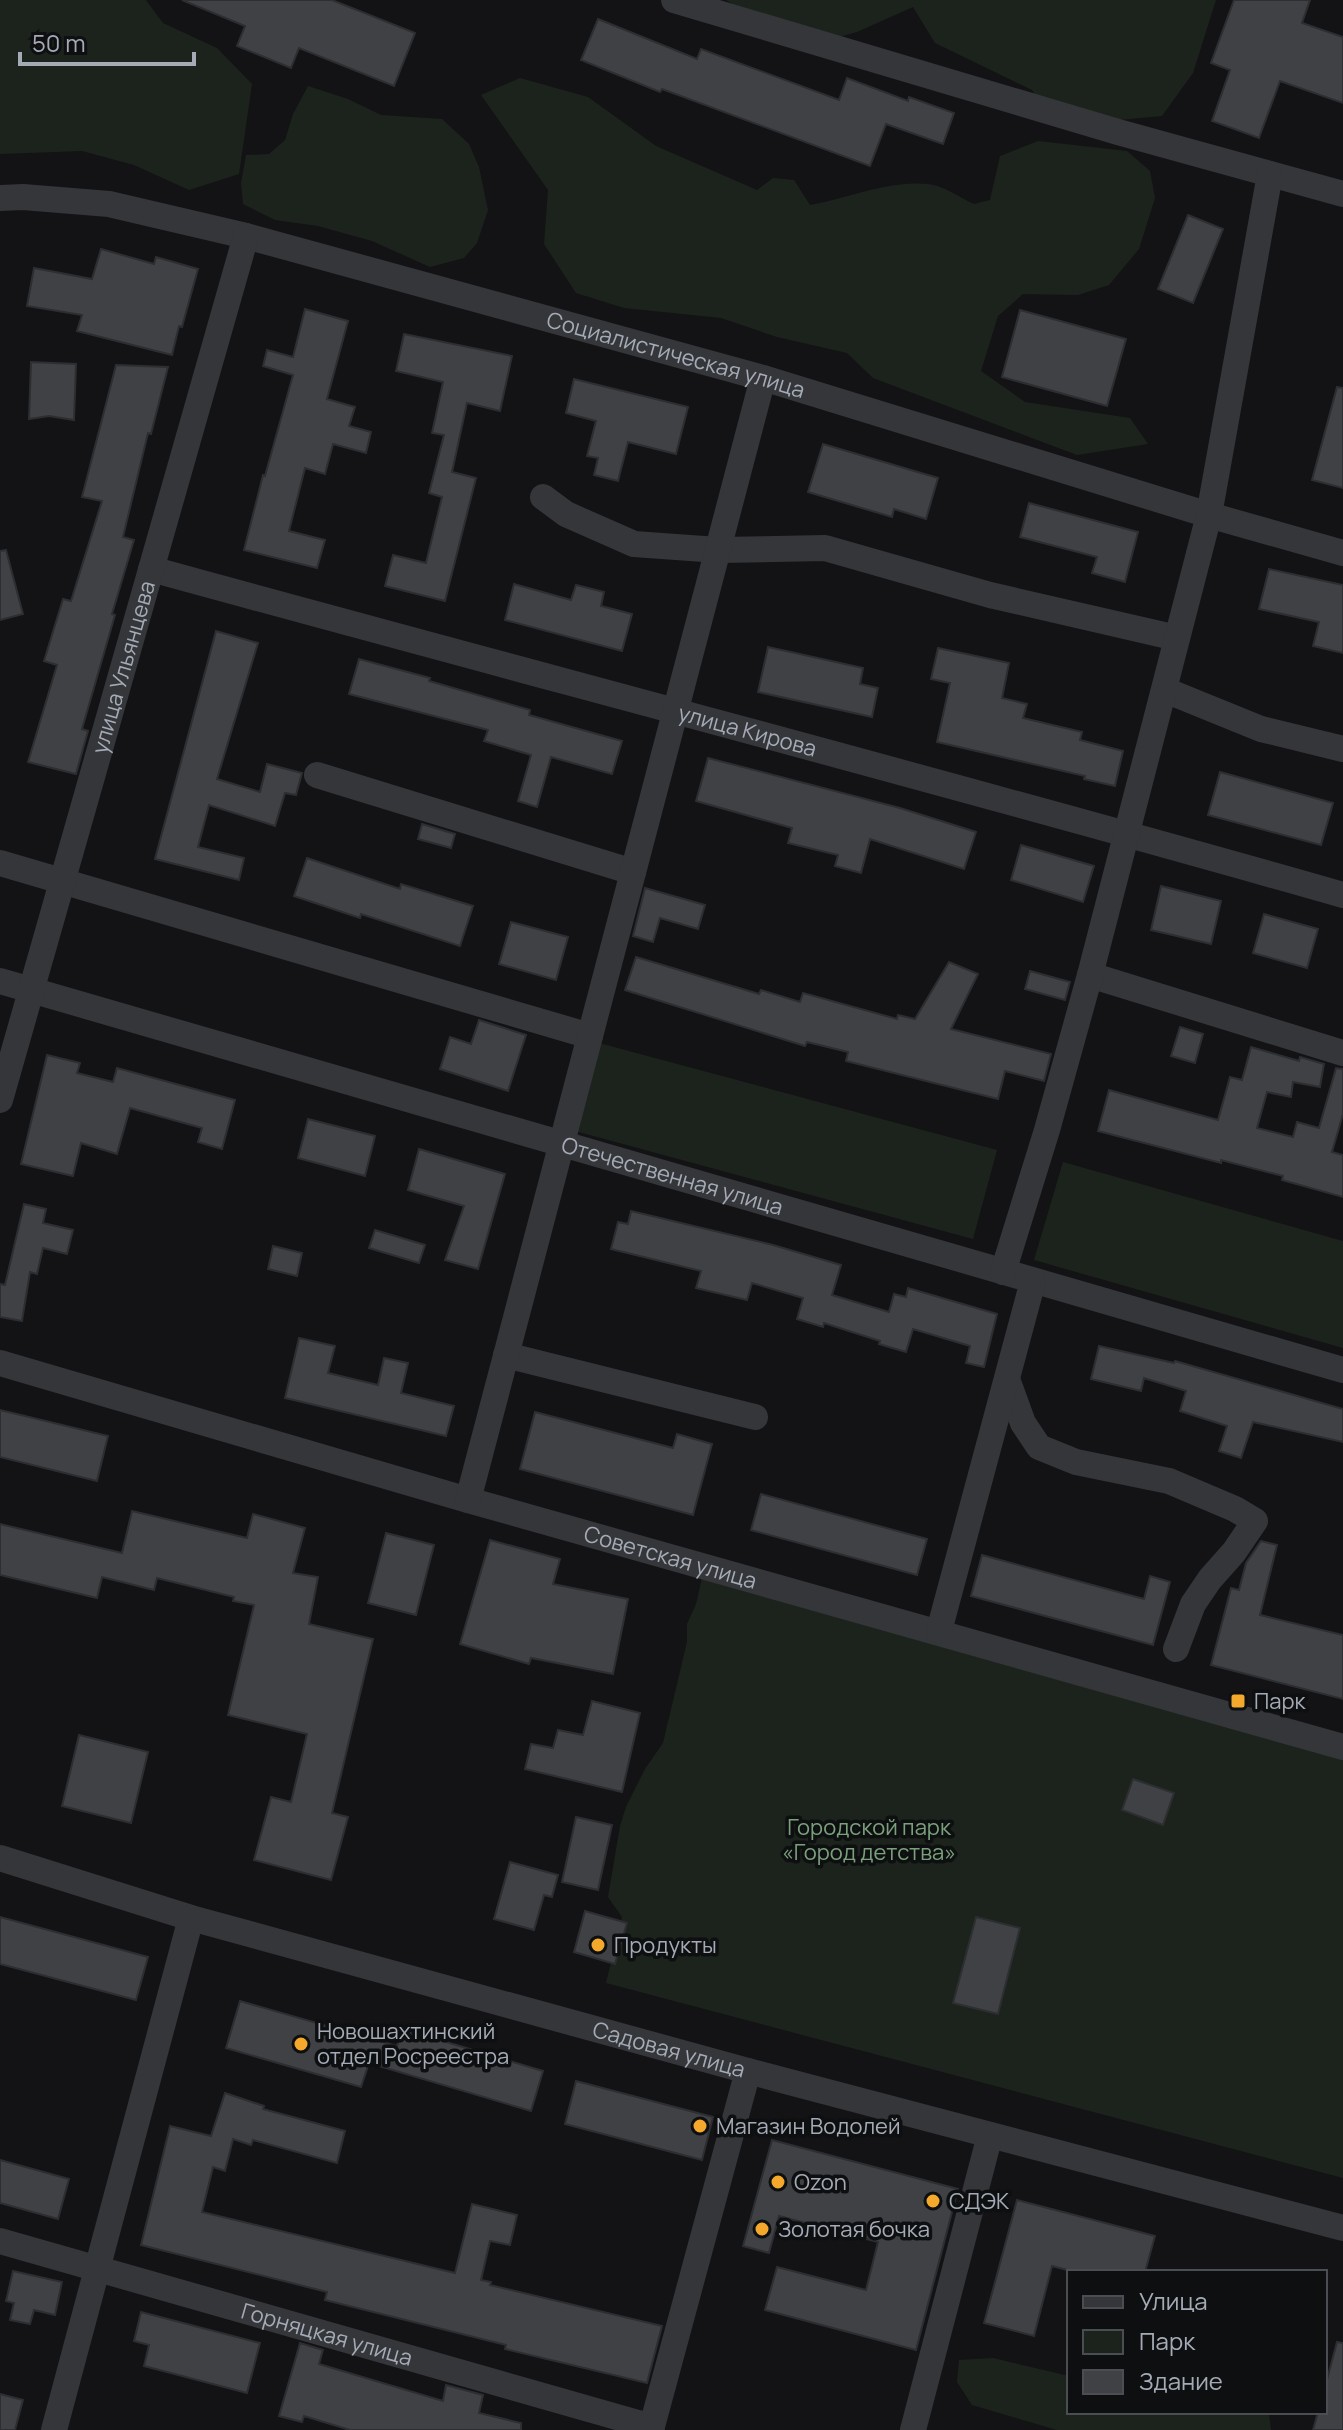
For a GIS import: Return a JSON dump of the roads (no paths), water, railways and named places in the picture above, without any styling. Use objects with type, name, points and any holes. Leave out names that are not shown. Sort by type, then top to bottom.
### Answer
[{"type":"street","points":[[674,0],[1118,132],[1343,194]]},
{"type":"street","points":[[1003,1272],[1090,975],[1209,515],[1270,174]]},
{"type":"street","name":"Социалистическая улица","points":[[0,198],[109,204],[246,236],[763,378],[1343,553]]},
{"type":"street","name":"улица Ульянцева","points":[[0,1100],[246,236]]},
{"type":"street","points":[[468,1500],[763,378]]},
{"type":"street","points":[[543,497],[566,514],[634,544],[718,550],[825,548],[990,595],[1177,638]]},
{"type":"street","name":"улица Кирова","points":[[151,569],[1343,895]]},
{"type":"street","points":[[1165,690],[1261,729],[1343,749]]},
{"type":"street","points":[[317,775],[633,872]]},
{"type":"street","points":[[0,863],[590,1036]]},
{"type":"street","points":[[1090,975],[1343,1053]]},
{"type":"street","name":"Отечественная улица","points":[[0,981],[1343,1370]]},
{"type":"street","points":[[939,1631],[1033,1281]]},
{"type":"street","points":[[506,1355],[755,1417]]},
{"type":"street","name":"Советская улица","points":[[0,1363],[468,1500],[1343,1747]]},
{"type":"street","points":[[1007,1379],[1023,1423],[1039,1447],[1076,1462],[1169,1481],[1235,1509],[1255,1521],[1193,1604],[1176,1649]]},
{"type":"street","name":"Садовая улица","points":[[0,1858],[191,1918],[748,2071],[1343,2228]]},
{"type":"street","points":[[54,2430],[191,1918]]},
{"type":"street","points":[[652,2428],[748,2071]]},
{"type":"street","points":[[913,2430],[990,2135]]},
{"type":"street","name":"Горняцкая улица","points":[[0,2241],[652,2428]]},
{"type":"place","name":"Парк","points":[[1238,1701]]},
{"type":"place","name":"Продукты","points":[[598,1945]]},
{"type":"place","name":"Новошахтинский отдел Росреестра","points":[[301,2044]]},
{"type":"place","name":"Магазин Водолей","points":[[700,2126]]},
{"type":"place","name":"Ozon","points":[[778,2182]]},
{"type":"place","name":"СДЭК","points":[[933,2201]]},
{"type":"place","name":"Золотая бочка","points":[[762,2229]]},
{"type":"park label","name":"Городской парк «Город детства»","points":[[869,1840]]}]
